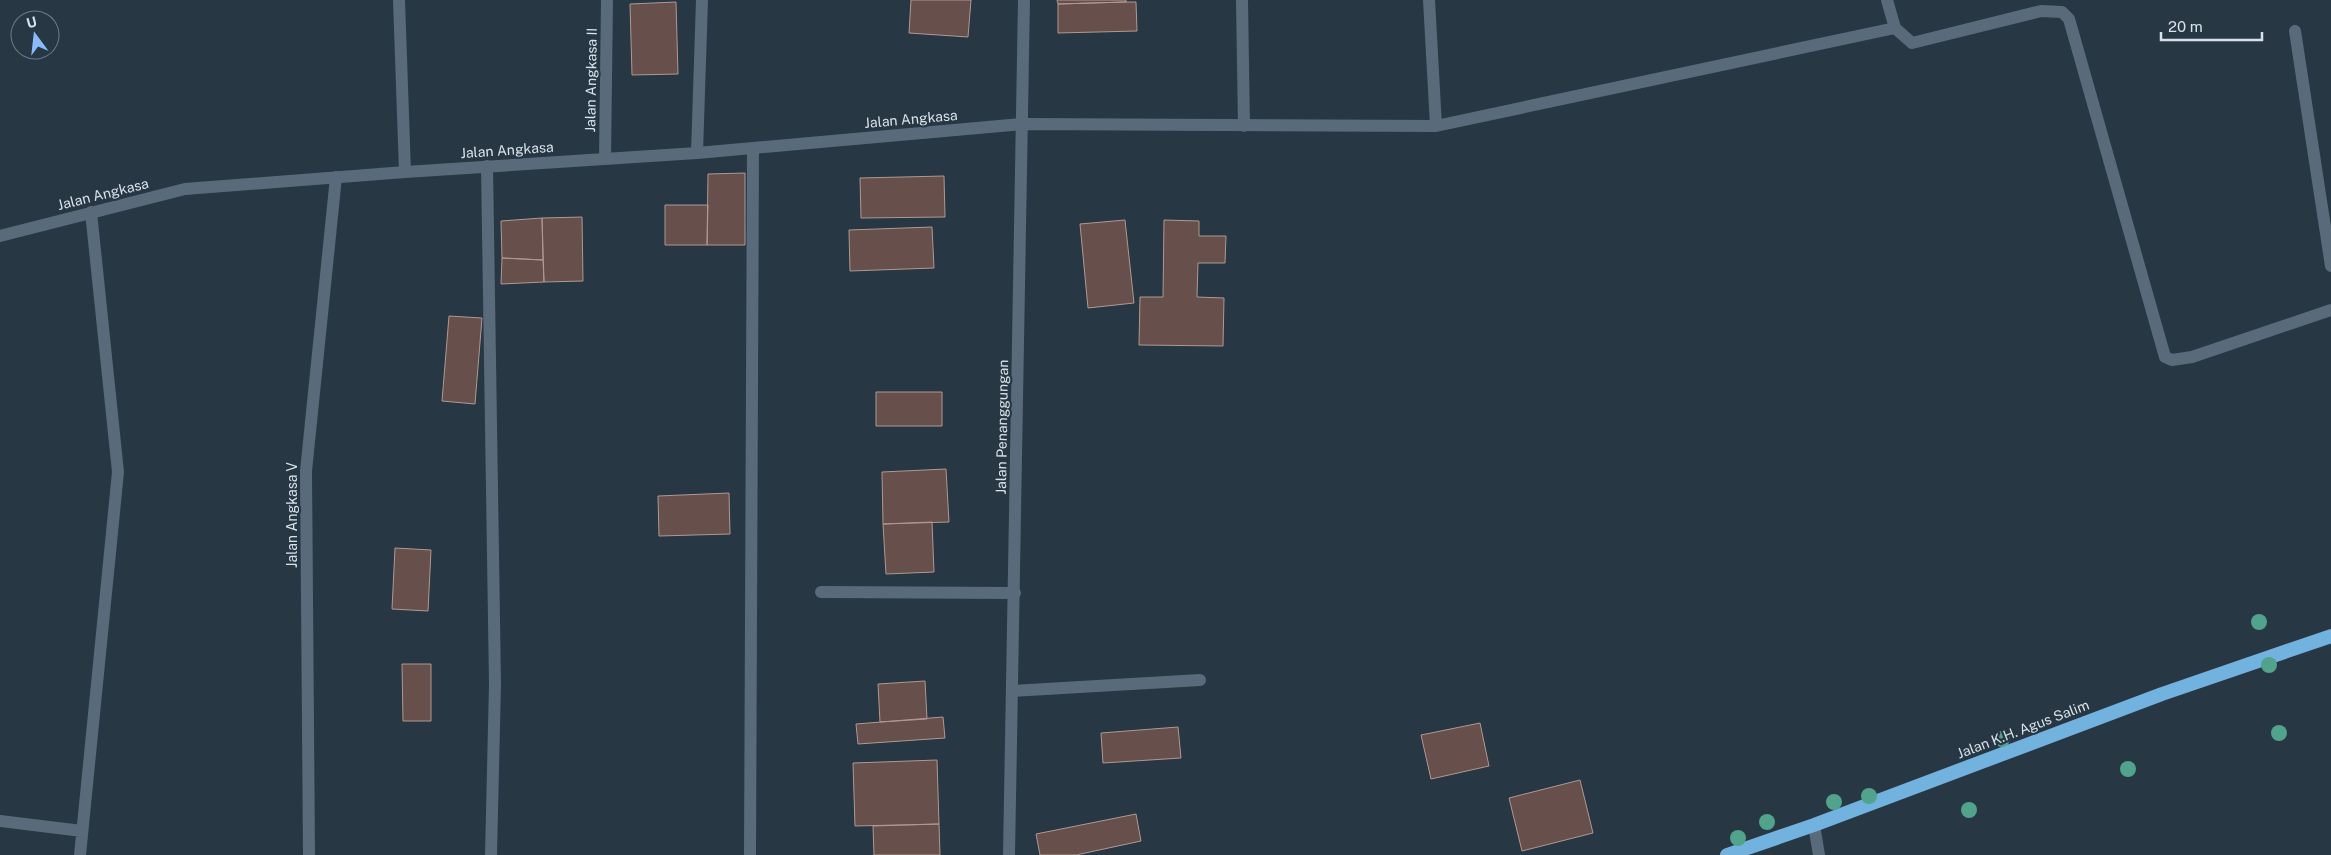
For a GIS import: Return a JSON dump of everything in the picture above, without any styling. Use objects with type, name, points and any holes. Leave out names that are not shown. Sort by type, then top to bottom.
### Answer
[{"type":"highway","name":"Jalan K.H. Agus Salim","points":[[1727,855],[1814,825],[2162,694],[2331,636]]},
{"type":"street","points":[[399,0],[405,172]]},
{"type":"street","name":"Jalan Angkasa II","points":[[605,159],[607,0]]},
{"type":"street","points":[[697,153],[702,0]]},
{"type":"street","name":"Jalan Penanggungan","points":[[1009,855],[1024,0]]},
{"type":"street","points":[[1242,0],[1244,126]]},
{"type":"street","points":[[1429,0],[1436,126]]},
{"type":"street","points":[[1887,0],[1895,28],[1906,40],[1917,43],[2041,11],[2062,12],[2069,19],[2165,357],[2172,360],[2184,359],[2331,310]]},
{"type":"street","name":"Jalan Angkasa","points":[[0,236],[185,189],[487,166],[753,149],[1022,124],[1436,126],[1895,28]]},
{"type":"street","points":[[2295,31],[2331,266]]},
{"type":"street","points":[[750,855],[753,149]]},
{"type":"street","points":[[487,166],[495,684],[491,855]]},
{"type":"street","name":"Jalan Angkasa V","points":[[309,855],[306,471],[336,177]]},
{"type":"street","points":[[80,855],[118,472],[91,212]]},
{"type":"street","points":[[821,592],[1014,593]]},
{"type":"street","points":[[1012,691],[1200,680]]},
{"type":"street","points":[[0,821],[82,831]]},
{"type":"street","points":[[1814,825],[1819,855]]},
{"type":"building","points":[[911,0],[971,0],[968,37],[909,33]]},
{"type":"building","points":[[1057,0],[1126,0],[1126,2],[1058,4]]},
{"type":"building","points":[[676,2],[678,74],[632,75],[630,4]]},
{"type":"building","points":[[1136,2],[1137,31],[1058,33],[1058,4]]},
{"type":"building","points":[[745,173],[745,245],[707,245],[708,174]]},
{"type":"building","points":[[944,176],[945,217],[861,218],[860,178]]},
{"type":"building","points":[[665,205],[708,205],[707,245],[665,245]]},
{"type":"building","points":[[582,217],[583,281],[544,282],[542,218]]},
{"type":"building","points":[[542,218],[543,260],[502,258],[501,221]]},
{"type":"building","points":[[1125,220],[1134,303],[1088,308],[1080,224]]},
{"type":"building","points":[[1164,220],[1199,221],[1199,236],[1226,236],[1225,263],[1198,263],[1197,297],[1224,298],[1223,346],[1139,345],[1140,297],[1163,297]]},
{"type":"building","points":[[932,227],[934,268],[850,271],[849,230]]},
{"type":"building","points":[[502,258],[543,260],[544,282],[501,284]]},
{"type":"building","points":[[449,316],[482,318],[475,404],[442,401]]},
{"type":"building","points":[[876,392],[942,392],[942,426],[876,426]]},
{"type":"building","points":[[946,469],[949,522],[883,524],[882,472]]},
{"type":"building","points":[[729,493],[730,534],[659,536],[658,496]]},
{"type":"building","points":[[932,522],[934,572],[886,574],[883,524]]},
{"type":"building","points":[[395,548],[431,550],[428,611],[392,609]]},
{"type":"building","points":[[402,664],[431,664],[431,721],[403,721]]},
{"type":"building","points":[[925,681],[927,719],[880,722],[878,684]]},
{"type":"building","points":[[943,717],[945,738],[858,744],[856,724]]},
{"type":"building","points":[[1480,723],[1489,766],[1431,779],[1421,735]]},
{"type":"building","points":[[1178,727],[1181,758],[1103,763],[1101,733]]},
{"type":"building","points":[[937,760],[939,824],[855,826],[853,763]]},
{"type":"building","points":[[1580,780],[1593,833],[1522,851],[1509,798]]},
{"type":"building","points":[[1136,814],[1141,841],[1076,855],[1040,855],[1036,834]]},
{"type":"building","points":[[939,824],[940,855],[874,855],[873,826]]}]
